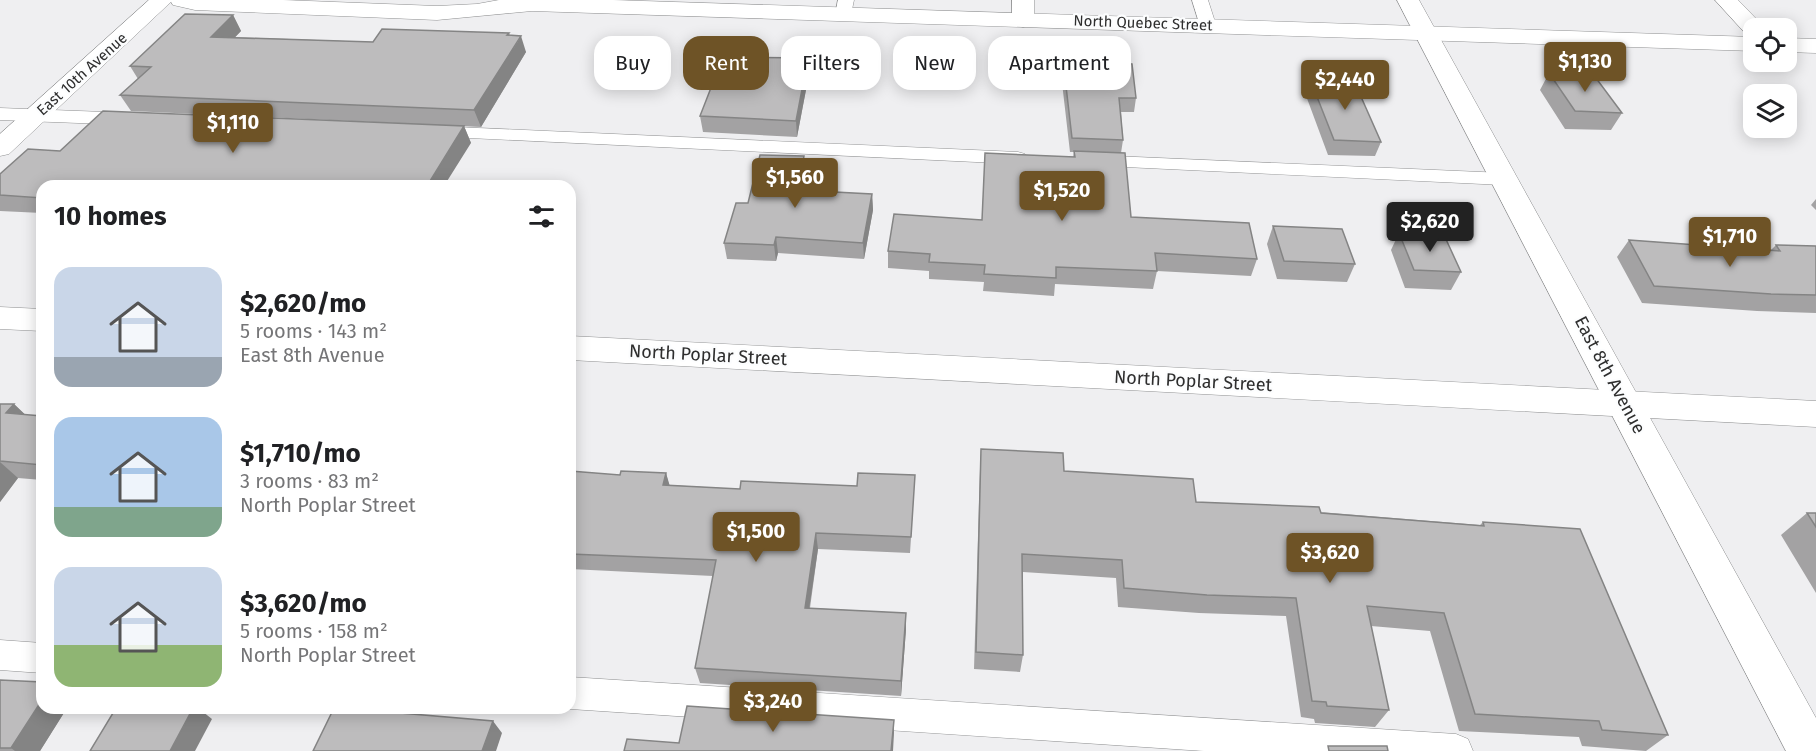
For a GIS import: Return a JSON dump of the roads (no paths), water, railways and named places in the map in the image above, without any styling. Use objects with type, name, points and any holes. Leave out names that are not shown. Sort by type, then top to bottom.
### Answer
[{"type":"street","name":"East 10th Avenue","points":[[0,148],[162,0]]},
{"type":"street","name":"North Quebec Street","points":[[181,0],[195,3],[437,13],[532,4],[1023,10],[1207,25],[1743,44]]},
{"type":"street","name":"North Quebec Street","points":[[510,0],[532,4]]},
{"type":"street","name":"East 8th Avenue","points":[[1408,0],[1810,751]]},
{"type":"street","points":[[1726,0],[1743,18]]},
{"type":"street","points":[[1797,45],[1816,46]]},
{"type":"street","points":[[0,318],[36,320]]},
{"type":"street","name":"North Poplar Street","points":[[576,348],[1816,414]]},
{"type":"lane","points":[[1200,0],[1207,25]]},
{"type":"lane","points":[[0,114],[156,120]]},
{"type":"lane","points":[[418,132],[1039,159]]},
{"type":"lane","points":[[1074,160],[1504,179]]},
{"type":"lane","points":[[0,655],[36,658]]},
{"type":"lane","points":[[576,693],[1456,751]]}]
